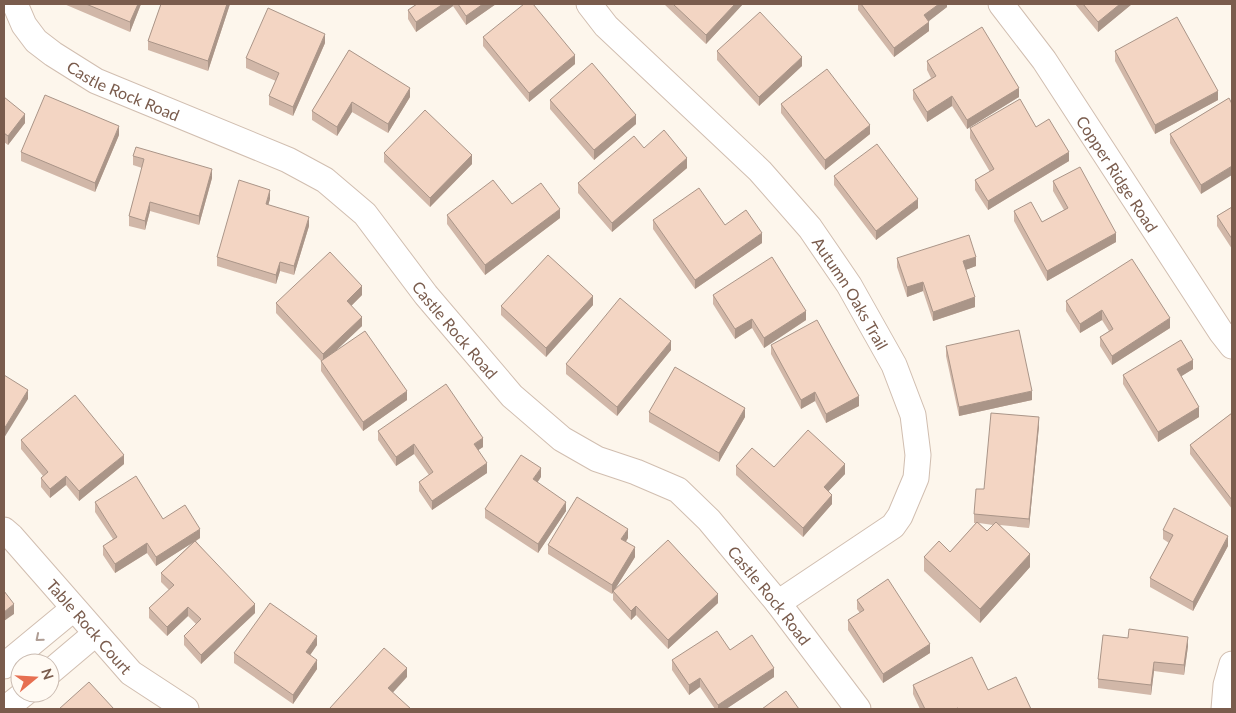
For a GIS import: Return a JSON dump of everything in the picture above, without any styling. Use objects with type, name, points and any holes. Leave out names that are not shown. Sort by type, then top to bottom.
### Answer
[{"type":"street","name":"Castle Rock Road","points":[[15,4],[24,25],[36,41],[96,81],[288,160],[325,180],[365,214],[426,295],[512,396],[562,439],[597,459],[636,472],[678,490],[709,520],[778,603],[858,709]]},
{"type":"street","name":"Autumn Oaks Trail","points":[[588,4],[606,26],[760,171],[810,228],[849,285],[894,365],[914,415],[918,455],[916,478],[900,516],[893,526],[778,603]]},
{"type":"street","name":"Copper Ridge Road","points":[[1001,4],[1044,60],[1221,332],[1232,346]]},
{"type":"street","name":"Table Rock Court","points":[[4,530],[131,673],[186,709]]},
{"type":"street","points":[[4,666],[74,609]]},
{"type":"street","points":[[60,664],[95,634]]},
{"type":"street","points":[[1224,709],[1226,684],[1232,664]]},
{"type":"building","points":[[86,4],[138,4],[130,22]]},
{"type":"building","points":[[161,4],[227,4],[208,61],[148,41]]},
{"type":"building","points":[[417,4],[443,4],[416,22],[408,10]]},
{"type":"building","points":[[458,4],[483,4],[466,16]]},
{"type":"building","points":[[524,4],[533,4],[575,55],[529,93],[483,37]]},
{"type":"building","points":[[673,4],[735,4],[706,35]]},
{"type":"building","points":[[861,4],[939,4],[924,15],[929,22],[894,48]]},
{"type":"building","points":[[1083,4],[1120,4],[1098,22]]},
{"type":"building","points":[[268,8],[325,34],[293,107],[269,96],[279,73],[246,58]]},
{"type":"building","points":[[760,12],[802,57],[759,97],[717,51]]},
{"type":"building","points":[[1177,17],[1218,91],[1155,125],[1115,51]]},
{"type":"building","points":[[982,27],[1019,88],[967,120],[952,96],[927,112],[913,90],[936,76],[927,61]]},
{"type":"building","points":[[349,50],[410,88],[388,124],[352,102],[337,127],[312,111]]},
{"type":"building","points":[[592,63],[636,115],[594,150],[550,100]]},
{"type":"building","points":[[827,69],[870,125],[825,160],[781,104]]},
{"type":"building","points":[[45,95],[119,126],[95,183],[21,152]]},
{"type":"building","points":[[4,97],[25,114],[8,136],[4,133]]},
{"type":"building","points":[[1229,98],[1232,104],[1232,166],[1201,185],[1170,134]]},
{"type":"building","points":[[1020,99],[1036,127],[1049,119],[1069,152],[988,201],[975,180],[994,169],[970,128]]},
{"type":"building","points":[[425,110],[472,155],[430,198],[384,153]]},
{"type":"building","points":[[664,130],[687,158],[612,223],[578,183],[634,136],[644,148]]},
{"type":"building","points":[[877,144],[918,199],[876,231],[834,176]]},
{"type":"building","points":[[136,147],[212,169],[199,216],[150,202],[145,221],[129,216],[144,159],[133,156]]},
{"type":"building","points":[[1080,167],[1116,233],[1047,271],[1014,211],[1031,202],[1042,222],[1068,208],[1053,181]]},
{"type":"building","points":[[239,180],[270,190],[266,204],[309,217],[294,266],[280,262],[276,275],[217,257]]},
{"type":"building","points":[[493,180],[512,204],[541,183],[560,209],[485,265],[447,215]]},
{"type":"building","points":[[699,188],[725,225],[746,210],[762,233],[695,280],[653,220]]},
{"type":"building","points":[[1232,207],[1232,239],[1217,216]]},
{"type":"building","points":[[969,235],[976,257],[963,261],[975,297],[933,312],[923,282],[907,287],[897,258]]},
{"type":"building","points":[[330,252],[362,286],[347,301],[362,317],[323,354],[276,303]]},
{"type":"building","points":[[548,255],[593,296],[546,348],[501,306]]},
{"type":"building","points":[[772,257],[806,311],[764,338],[752,319],[735,329],[713,295]]},
{"type":"building","points":[[1132,259],[1170,318],[1112,356],[1100,337],[1113,329],[1102,310],[1080,324],[1066,301]]},
{"type":"building","points":[[620,298],[671,341],[617,407],[566,364]]},
{"type":"building","points":[[817,320],[859,396],[826,414],[815,392],[801,400],[771,345]]},
{"type":"building","points":[[1019,330],[1032,391],[959,407],[946,346]]},
{"type":"building","points":[[365,331],[407,391],[363,422],[321,361]]},
{"type":"building","points":[[1181,340],[1193,360],[1177,369],[1199,407],[1158,432],[1123,375]]},
{"type":"building","points":[[675,367],[745,408],[719,453],[649,412]]},
{"type":"building","points":[[4,375],[28,390],[4,429]]},
{"type":"building","points":[[446,384],[483,438],[474,444],[487,463],[432,501],[419,482],[433,472],[414,444],[396,457],[378,431]]},
{"type":"building","points":[[75,395],[124,455],[79,491],[66,476],[50,489],[41,478],[48,472],[21,440]]},
{"type":"building","points":[[991,413],[1039,417],[1029,519],[974,514],[976,489],[984,489]]},
{"type":"building","points":[[1232,413],[1232,500],[1190,445]]},
{"type":"building","points":[[808,430],[845,464],[824,487],[832,495],[803,528],[736,466],[752,448],[774,467]]},
{"type":"building","points":[[521,455],[541,468],[533,479],[566,502],[538,544],[485,509]]},
{"type":"building","points":[[136,476],[163,519],[185,505],[200,529],[156,557],[147,543],[115,564],[103,546],[117,537],[95,502]]},
{"type":"building","points":[[577,497],[628,529],[621,539],[635,547],[612,585],[548,545]]},
{"type":"building","points":[[1174,508],[1228,536],[1193,602],[1150,578],[1173,535],[1163,530]]},
{"type":"building","points":[[977,522],[987,531],[996,522],[1030,554],[980,609],[924,557],[939,541],[950,552]]},
{"type":"building","points":[[668,540],[718,594],[668,640],[636,606],[631,611],[613,591]]},
{"type":"building","points":[[195,541],[255,604],[201,655],[184,636],[201,619],[188,607],[167,627],[149,608],[174,585],[161,573]]},
{"type":"building","points":[[888,579],[930,644],[883,674],[848,620],[864,610],[857,600]]},
{"type":"building","points":[[4,591],[14,604],[4,612]]},
{"type":"building","points":[[270,603],[317,636],[306,652],[317,660],[293,695],[234,653]]},
{"type":"building","points":[[1129,629],[1188,637],[1184,665],[1154,662],[1151,685],[1098,679],[1103,635],[1128,638]]},
{"type":"building","points":[[717,631],[730,650],[752,635],[774,668],[718,705],[700,678],[689,685],[672,660]]},
{"type":"building","points":[[384,648],[407,668],[388,688],[411,709],[330,708]]},
{"type":"building","points":[[972,657],[988,690],[1016,677],[1031,709],[925,709],[913,685]]},
{"type":"building","points":[[89,682],[114,709],[59,709]]},
{"type":"building","points":[[786,691],[799,709],[762,709]]}]
